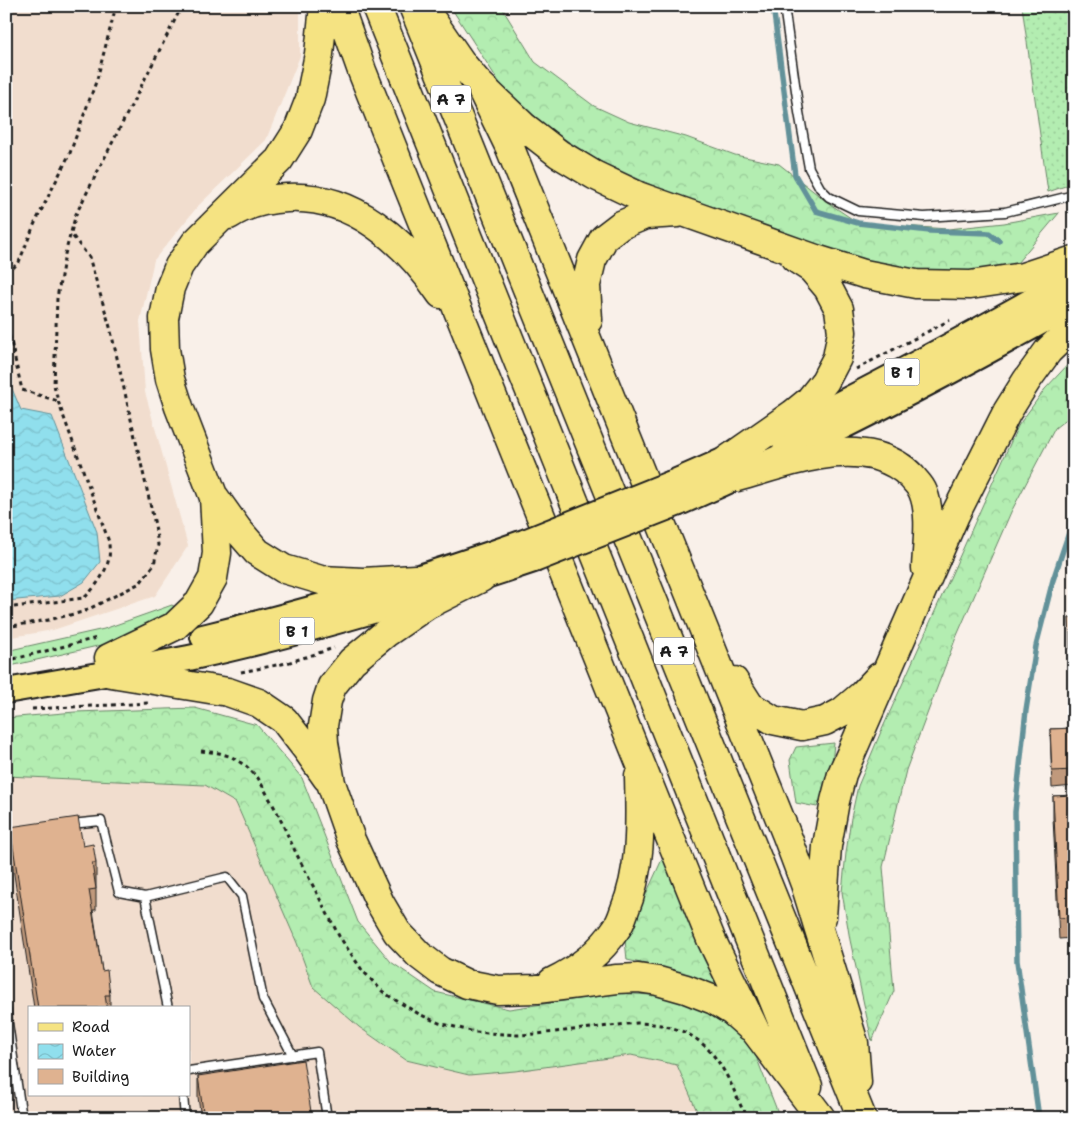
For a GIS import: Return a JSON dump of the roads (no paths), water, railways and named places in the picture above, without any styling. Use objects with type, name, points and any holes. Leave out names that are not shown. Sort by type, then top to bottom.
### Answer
[{"type":"highway","points":[[324,6],[319,54],[310,99],[298,130],[279,160],[195,243],[179,266],[170,288],[164,318],[165,349],[170,379],[179,407],[214,495],[238,530],[257,552],[284,569],[321,580],[363,582],[415,579]]},
{"type":"highway","points":[[339,6],[362,71],[710,939],[756,1032]]},
{"type":"highway","name":"A 7","points":[[376,6],[821,1118]]},
{"type":"highway","name":"A 7","points":[[413,6],[861,1114]]},
{"type":"highway","points":[[422,6],[479,84],[523,126],[559,154],[594,175],[638,196],[777,246],[864,274],[916,284],[970,284],[1023,277],[1074,260]]},
{"type":"highway","points":[[479,84],[510,148],[806,884],[854,1043],[861,1114]]},
{"type":"highway","points":[[211,227],[234,212],[253,204],[275,199],[297,197],[320,200],[343,207],[383,230],[402,246],[428,274],[468,335]]},
{"type":"highway","points":[[590,345],[586,285],[592,260],[604,238],[621,225],[645,216],[685,213]]},
{"type":"highway","points":[[732,468],[809,400],[825,381],[837,358],[842,332],[839,308],[828,288],[812,268],[777,246]]},
{"type":"highway","points":[[821,933],[827,846],[842,774],[955,515],[1007,412],[1048,351],[1074,326]]},
{"type":"highway","points":[[732,468],[816,455],[851,452],[889,460],[906,471],[923,490],[928,512],[925,584]]},
{"type":"highway","points":[[108,656],[174,626],[199,603],[213,578],[217,553],[214,495]]},
{"type":"highway","points":[[481,578],[427,605],[386,633],[352,661],[332,686],[327,701],[322,726],[331,783],[351,840],[380,903],[397,932],[418,955],[440,971],[467,984],[498,990],[537,990],[638,978],[658,981],[686,989],[714,1000],[732,1010],[756,1032],[821,1118]]},
{"type":"highway","points":[[710,643],[750,706],[773,720],[802,726],[825,721],[842,712],[862,696],[890,665]]},
{"type":"highway","points":[[108,656],[259,703],[284,720],[331,783]]},
{"type":"highway","points":[[537,990],[564,976],[588,960],[602,947],[617,928],[629,901],[637,868],[640,830],[639,762]]},
{"type":"main road","name":"B 1","points":[[732,468],[828,410],[1074,278]]},
{"type":"main road","name":"B 1","points":[[6,691],[108,656],[190,657],[345,619],[481,578],[531,550],[675,493],[732,468],[838,429],[1074,303]]},
{"type":"main road","name":"B 1","points":[[6,676],[186,642],[339,602],[473,560],[531,550]]},
{"type":"lane","points":[[784,6],[809,168],[820,188],[829,197],[858,211],[924,217],[1005,212],[1074,195]]},
{"type":"lane","points":[[62,824],[101,821],[120,892],[146,897],[227,877],[242,896],[263,999],[293,1056]]},
{"type":"lane","points":[[146,897],[168,1006]]},
{"type":"lane","points":[[6,1010],[22,1118]]},
{"type":"lane","points":[[190,1071],[317,1052],[327,1118]]},
{"type":"lane","points":[[183,1096],[185,1118]]},
{"type":"water","points":[[6,371],[21,410],[52,416],[97,532],[100,562],[84,582],[60,596],[6,601]]},
{"type":"waterway","points":[[773,6],[795,175],[816,211],[858,223],[930,231],[989,233],[999,241]]},
{"type":"waterway","points":[[1039,1118],[1017,961],[1015,812],[1026,710],[1036,646],[1053,580],[1074,518]]}]
